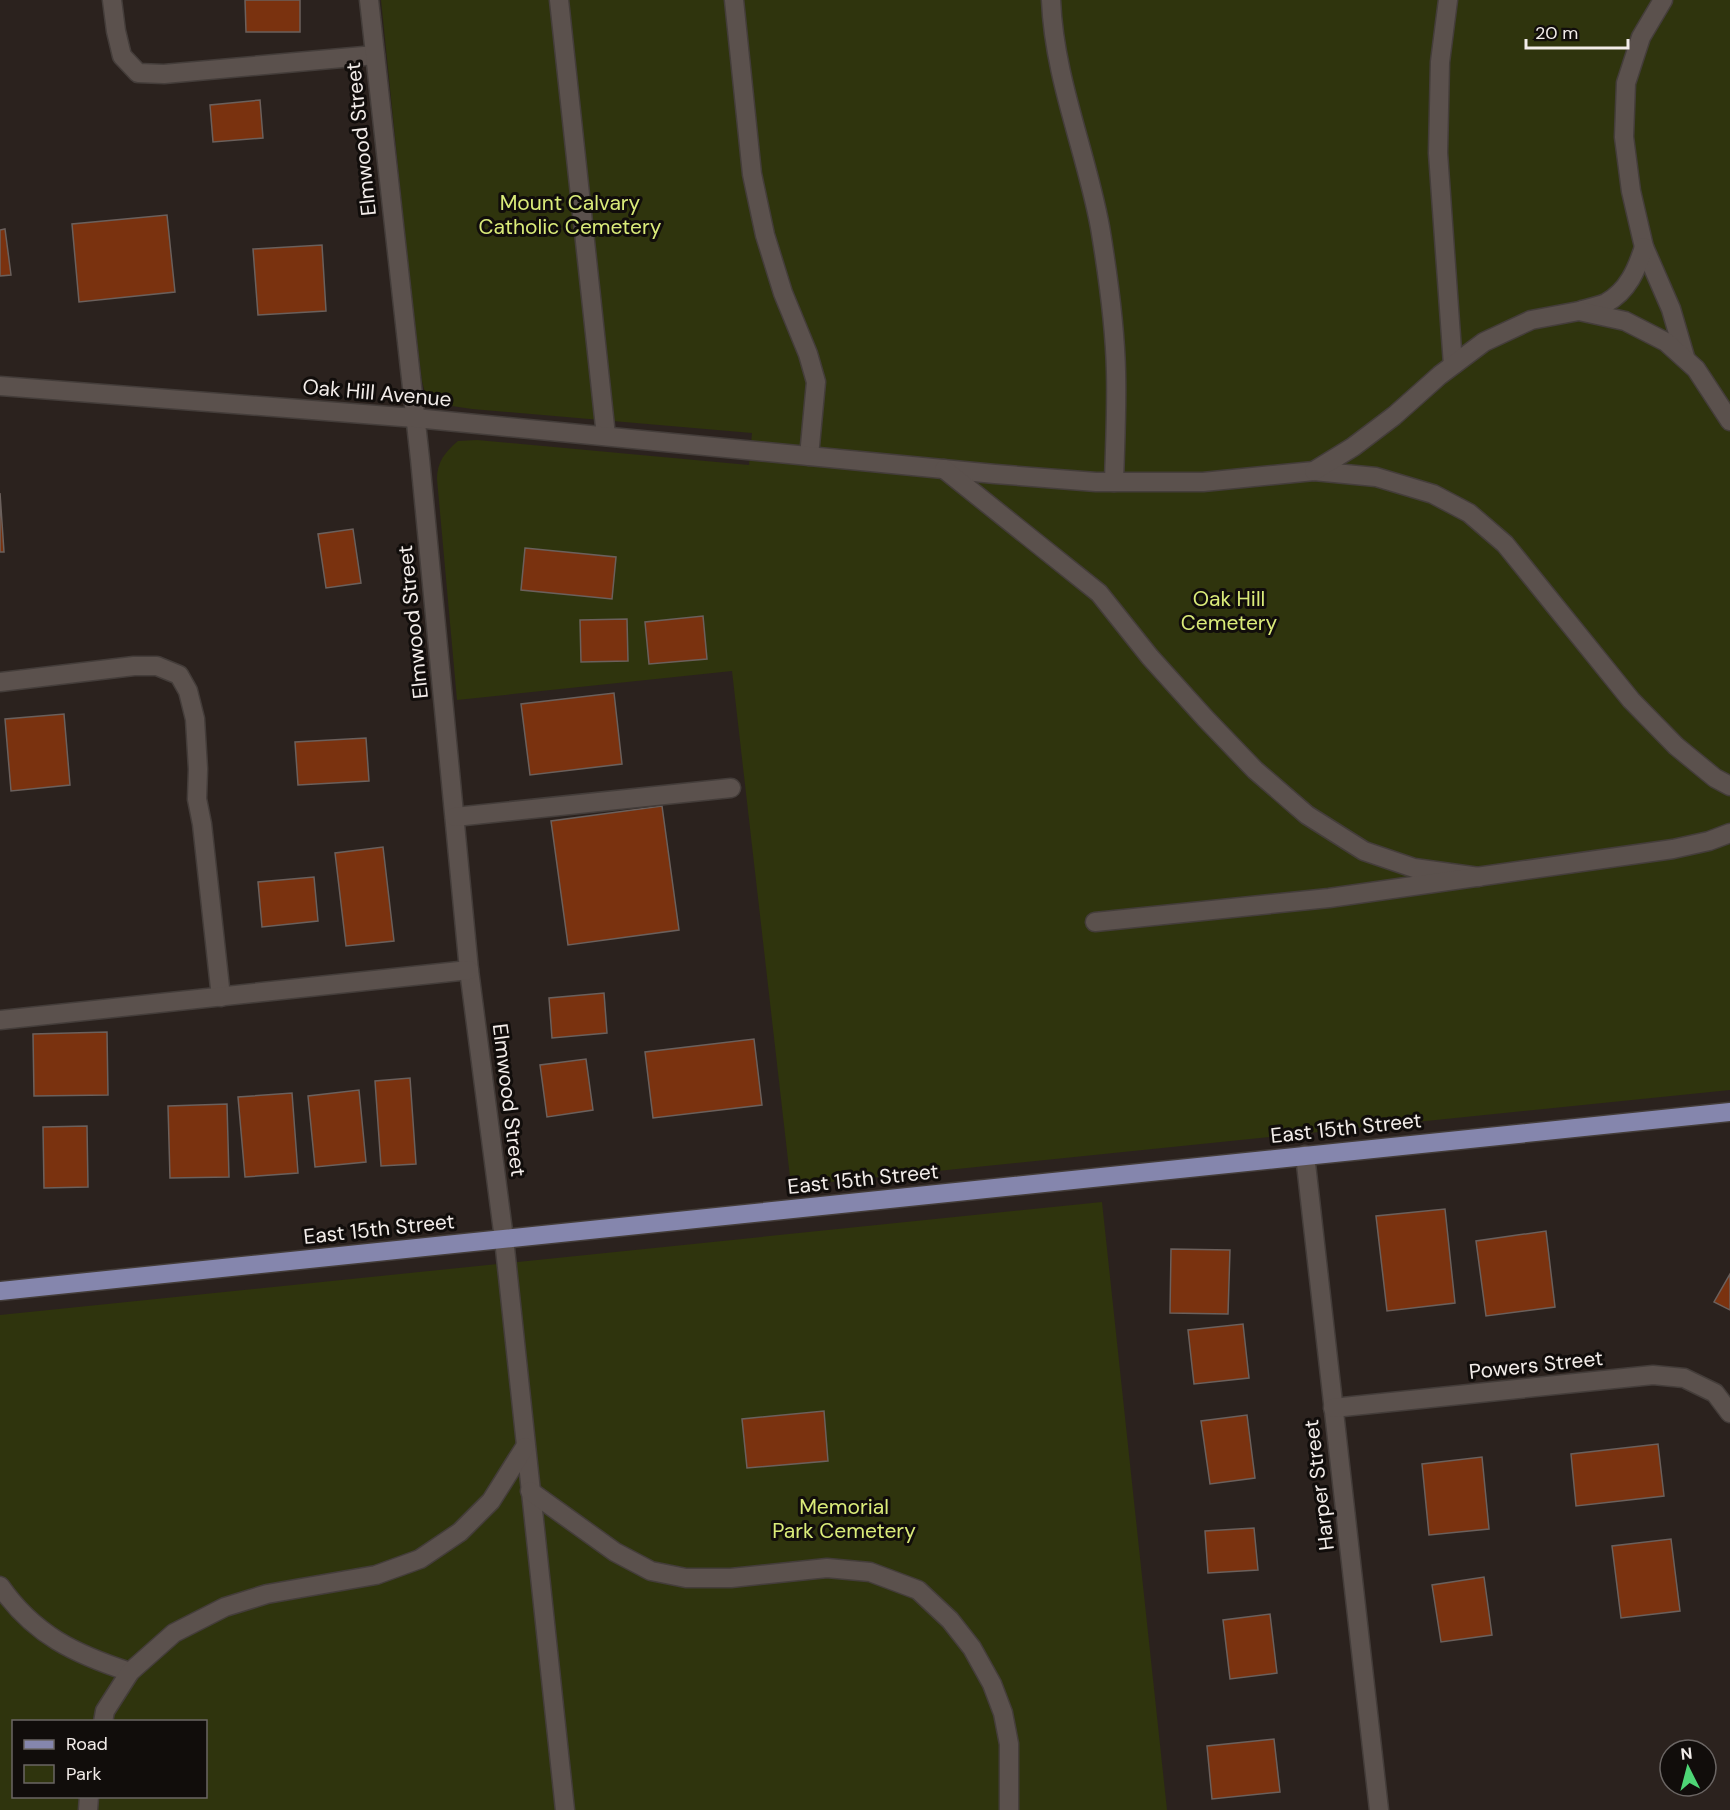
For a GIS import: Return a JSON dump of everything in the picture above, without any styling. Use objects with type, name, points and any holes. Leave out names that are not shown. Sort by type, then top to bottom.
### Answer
[{"type":"main road","name":"East 15th Street","points":[[0,1291],[1730,1112]]},
{"type":"street","points":[[112,0],[122,56],[138,73],[164,74],[375,55]]},
{"type":"street","name":"Elmwood Street","points":[[369,0],[415,418],[470,970],[504,1239],[565,1810]]},
{"type":"street","points":[[559,0],[606,436]]},
{"type":"street","points":[[734,0],[752,174],[765,235],[783,293],[808,354],[816,382],[809,456]]},
{"type":"street","points":[[1051,0],[1056,46],[1066,95],[1086,165],[1100,227],[1109,291],[1116,371],[1114,482]]},
{"type":"street","points":[[1448,0],[1440,62],[1438,153],[1453,365]]},
{"type":"street","points":[[1663,0],[1641,37],[1626,83],[1623,137],[1631,191],[1644,247],[1671,309],[1685,359]]},
{"type":"street","points":[[1314,471],[1353,447],[1394,416],[1453,365],[1484,342],[1531,320],[1579,311],[1606,303],[1625,288],[1637,268],[1644,247]]},
{"type":"street","points":[[1579,311],[1626,321],[1666,342],[1696,369],[1730,421]]},
{"type":"street","name":"Oak Hill Avenue","points":[[0,386],[415,418],[944,469],[1114,482],[1203,482],[1314,471]]},
{"type":"street","points":[[944,469],[1099,593],[1150,657],[1205,718],[1255,770],[1307,814],[1364,851],[1414,868],[1479,877]]},
{"type":"street","points":[[1314,471],[1376,477],[1433,494],[1469,513],[1505,544],[1631,700],[1676,746],[1715,778],[1730,786]]},
{"type":"street","points":[[0,682],[134,666],[157,666],[179,675],[188,692],[195,719],[197,800],[202,824],[221,997]]},
{"type":"street","points":[[455,817],[730,788]]},
{"type":"street","points":[[1095,922],[1329,898],[1479,877],[1673,849],[1709,841],[1730,832]]},
{"type":"street","points":[[0,1020],[470,970]]},
{"type":"street","name":"Harper Street","points":[[1305,1155],[1379,1810]]},
{"type":"street","name":"Powers Street","points":[[1333,1408],[1653,1375],[1684,1378],[1715,1393],[1730,1413]]},
{"type":"street","points":[[103,1720],[105,1712],[130,1672],[174,1634],[225,1607],[267,1594],[376,1575],[420,1558],[460,1532],[491,1501],[525,1447]]},
{"type":"street","points":[[530,1491],[615,1552],[651,1571],[686,1578],[731,1578],[827,1568],[870,1572],[918,1590],[950,1620],[972,1648],[992,1684],[1003,1713],[1009,1744],[1009,1810]]},
{"type":"street","points":[[0,1586],[13,1605],[47,1635],[88,1658],[130,1672]]},
{"type":"green space","name":"Oak Hill Cemetery","points":[[381,0],[1730,0],[1730,1090],[791,1186],[732,671],[457,700],[437,479],[438,467],[449,449],[458,441],[477,440],[749,465],[752,433],[472,409],[432,403],[426,397],[411,294]]},
{"type":"green space","name":"Memorial Park Cemetery","points":[[1102,1202],[1167,1810],[0,1810],[0,1315]]},
{"type":"building","points":[[245,0],[300,0],[300,32],[246,32]]},
{"type":"building","points":[[260,100],[263,138],[213,142],[210,105]]},
{"type":"building","points":[[167,215],[175,292],[79,302],[72,224]]},
{"type":"building","points":[[5,229],[11,275],[0,276],[0,230]]},
{"type":"building","points":[[322,245],[326,311],[258,315],[253,249]]},
{"type":"building","points":[[0,493],[4,552],[0,552]]},
{"type":"building","points":[[353,529],[361,583],[326,588],[318,534]]},
{"type":"building","points":[[525,548],[616,557],[612,599],[521,590]]},
{"type":"building","points":[[703,616],[707,659],[649,664],[645,622]]},
{"type":"building","points":[[627,619],[628,661],[581,662],[580,620]]},
{"type":"building","points":[[614,693],[622,764],[530,775],[521,704]]},
{"type":"building","points":[[64,714],[70,785],[11,791],[5,719]]},
{"type":"building","points":[[366,738],[369,781],[298,785],[295,742]]},
{"type":"building","points":[[662,806],[679,930],[568,945],[551,821]]},
{"type":"building","points":[[383,847],[394,941],[346,946],[335,853]]},
{"type":"building","points":[[314,877],[318,921],[262,927],[258,882]]},
{"type":"building","points":[[604,993],[607,1033],[552,1038],[549,998]]},
{"type":"building","points":[[107,1032],[108,1095],[34,1096],[33,1034]]},
{"type":"building","points":[[754,1039],[762,1105],[653,1118],[645,1052]]},
{"type":"building","points":[[586,1059],[593,1110],[547,1117],[540,1065]]},
{"type":"building","points":[[410,1078],[416,1164],[381,1166],[375,1081]]},
{"type":"building","points":[[359,1090],[366,1162],[315,1167],[308,1096]]},
{"type":"building","points":[[292,1093],[298,1173],[245,1177],[238,1097]]},
{"type":"building","points":[[227,1104],[229,1177],[170,1178],[168,1106]]},
{"type":"building","points":[[87,1126],[88,1187],[44,1188],[43,1127]]},
{"type":"building","points":[[1445,1209],[1455,1303],[1387,1311],[1376,1216]]},
{"type":"building","points":[[1546,1231],[1555,1307],[1486,1316],[1476,1241]]},
{"type":"building","points":[[1171,1249],[1230,1250],[1228,1314],[1170,1313]]},
{"type":"building","points":[[1730,1274],[1730,1310],[1714,1302]]},
{"type":"building","points":[[1243,1324],[1249,1378],[1194,1384],[1188,1330]]},
{"type":"building","points":[[824,1411],[828,1461],[747,1468],[742,1419]]},
{"type":"building","points":[[1247,1415],[1255,1478],[1210,1484],[1201,1421]]},
{"type":"building","points":[[1658,1444],[1664,1496],[1576,1506],[1571,1454]]},
{"type":"building","points":[[1482,1457],[1489,1529],[1429,1535],[1422,1464]]},
{"type":"building","points":[[1254,1528],[1258,1570],[1208,1573],[1205,1531]]},
{"type":"building","points":[[1671,1539],[1680,1611],[1621,1618],[1612,1546]]},
{"type":"building","points":[[1484,1577],[1492,1635],[1441,1642],[1432,1585]]},
{"type":"building","points":[[1270,1614],[1277,1673],[1230,1679],[1223,1620]]},
{"type":"building","points":[[1274,1739],[1280,1792],[1212,1799],[1207,1746]]},
{"type":"park label","name":"Mount Calvary Catholic Cemetery","points":[[570,215]]}]
